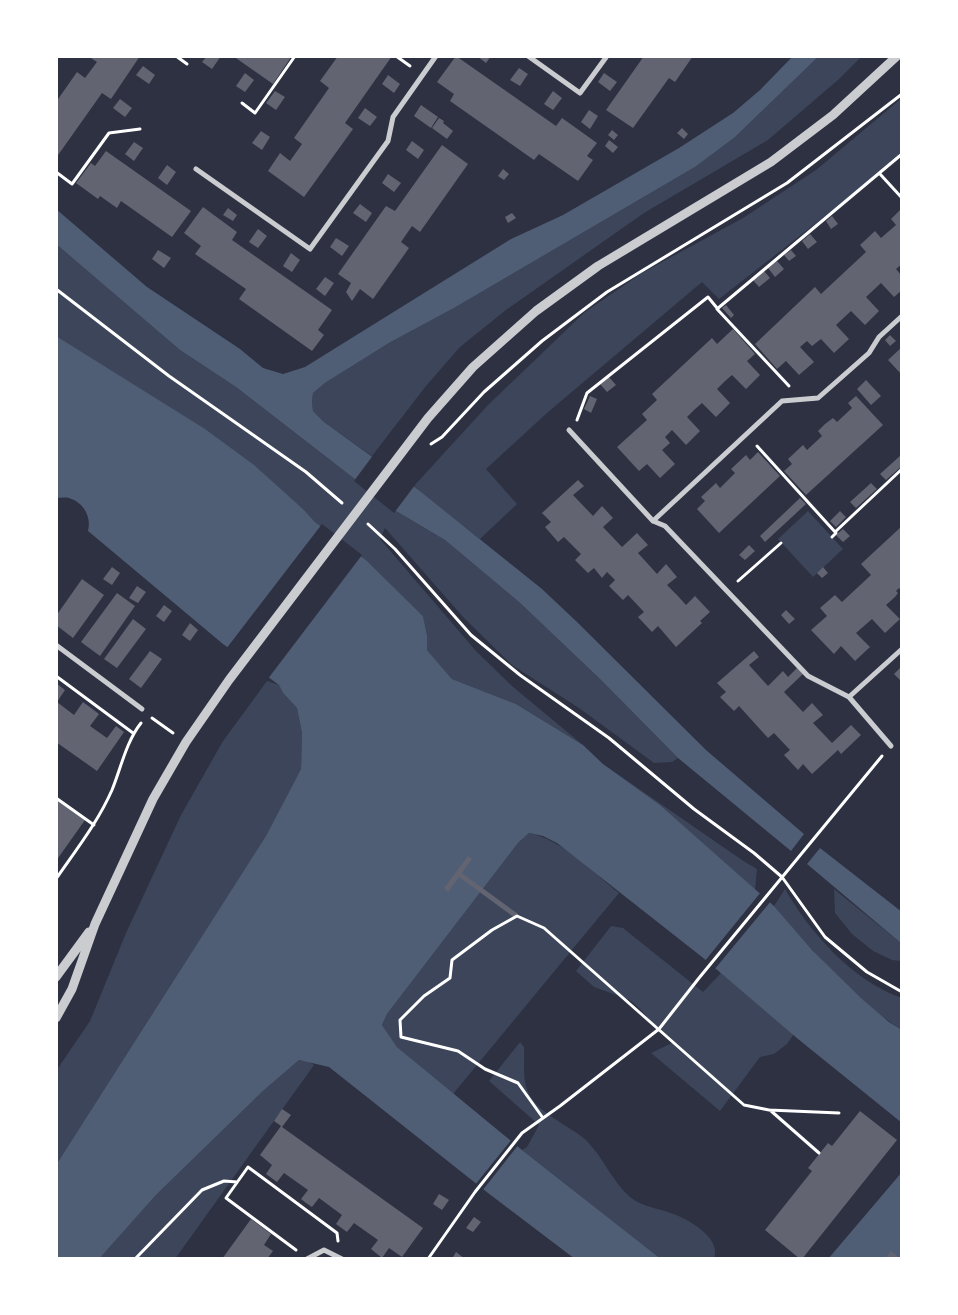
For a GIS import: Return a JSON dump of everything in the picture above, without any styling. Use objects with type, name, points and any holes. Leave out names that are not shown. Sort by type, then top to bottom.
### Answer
[{"type":"street","points":[[196,169],[310,249],[388,141],[393,117],[436,56]]},
{"type":"street","points":[[528,56],[580,94],[607,56]]},
{"type":"street","points":[[56,1018],[72,989],[95,924],[153,799],[186,742],[229,680],[428,418],[473,367],[536,310],[598,266],[771,162],[833,115],[897,56]]},
{"type":"street","points":[[653,521],[782,401],[818,398],[870,353],[879,337],[902,316]]},
{"type":"street","points":[[569,430],[653,521],[666,526],[808,676],[849,697],[891,746]]},
{"type":"street","points":[[56,645],[142,709]]},
{"type":"street","points":[[849,697],[902,649]]},
{"type":"street","points":[[56,977],[95,924]]},
{"type":"street","points":[[308,1258],[324,1250],[341,1258]]},
{"type":"path","points":[[176,56],[187,64]]},
{"type":"path","points":[[242,103],[255,113],[295,56]]},
{"type":"path","points":[[399,454],[432,443],[442,437],[484,392],[535,347],[607,292],[787,183],[902,94]]},
{"type":"path","points":[[56,172],[72,184],[110,133],[140,130]]},
{"type":"path","points":[[717,308],[902,154]]},
{"type":"path","points":[[880,174],[902,198]]},
{"type":"path","points":[[56,289],[169,376],[306,472],[338,500]]},
{"type":"path","points":[[569,430],[577,422],[588,394],[708,297],[801,399]]},
{"type":"path","points":[[747,434],[835,532]]},
{"type":"path","points":[[832,537],[902,469]]},
{"type":"path","points":[[383,537],[471,635],[520,675],[609,738],[694,809],[754,853],[782,878],[825,937],[867,972],[902,992]]},
{"type":"path","points":[[727,591],[781,543]]},
{"type":"path","points":[[56,676],[133,733]]},
{"type":"path","points":[[148,715],[186,742]]},
{"type":"path","points":[[56,879],[94,825],[111,791],[133,733],[143,721]]},
{"type":"path","points":[[428,1259],[476,1192],[522,1133],[659,1029],[891,746]]},
{"type":"path","points":[[56,798],[94,825]]},
{"type":"path","points":[[543,1118],[518,1083],[485,1069],[458,1051],[401,1037],[400,1020],[424,996],[450,978],[452,960],[492,930],[517,916],[544,928],[744,1105],[769,1110],[839,1113]]},
{"type":"path","points":[[769,1110],[819,1154]]},
{"type":"path","points":[[308,1258],[226,1198],[248,1167],[337,1233],[341,1258]]},
{"type":"path","points":[[135,1259],[202,1190],[224,1181],[237,1182]]},
{"type":"shaded area","points":[[793,56],[819,56],[734,138],[695,167],[454,308],[389,343],[325,383],[313,393],[312,402],[313,411],[324,422],[421,492],[542,589],[706,750],[804,834],[791,851],[678,758],[600,679],[519,602],[445,540],[396,511],[236,387],[180,350],[56,244],[56,209],[147,287],[240,349],[263,368],[283,374],[305,367],[511,239],[563,215],[679,148],[733,113],[760,90]]},
{"type":"shaded area","points":[[819,56],[862,56],[838,80],[768,140],[644,213],[506,310],[460,347],[426,386],[372,456],[324,422],[313,411],[313,393],[325,383],[389,343],[454,308],[695,167],[734,138]]},
{"type":"shaded area","points":[[902,98],[902,156],[719,299],[702,282],[547,413],[486,469],[517,504],[480,539],[413,487],[488,405],[585,312],[642,273],[743,218],[816,170]]},
{"type":"shaded area","points":[[56,244],[180,350],[236,387],[396,511],[445,540],[519,602],[600,679],[678,758],[672,762],[654,763],[579,708],[512,665],[463,617],[385,528],[380,539],[476,651],[512,686],[583,745],[516,704],[452,679],[427,650],[427,635],[423,616],[366,560],[315,522],[304,510],[56,336]]},
{"type":"shaded area","points":[[56,336],[205,429],[254,465],[315,522],[366,560],[423,616],[427,635],[427,650],[452,679],[516,704],[583,745],[603,764],[660,805],[774,906],[813,951],[862,999],[889,1022],[902,1030],[902,1123],[798,1039],[702,957],[557,843],[543,836],[529,833],[518,843],[387,1014],[382,1025],[397,1047],[522,1150],[661,1259],[575,1259],[329,1067],[299,1060],[263,1091],[156,1195],[99,1259],[56,1259],[56,1165],[266,836],[301,769],[302,733],[297,708],[283,693],[279,685],[223,644],[88,531],[89,521],[87,515],[78,503],[69,498],[56,498]]},
{"type":"shaded area","points":[[808,511],[843,549],[813,577],[778,539]]},
{"type":"shaded area","points":[[267,681],[279,685],[283,693],[297,708],[302,733],[301,769],[266,837],[56,1165],[56,1071],[90,1021],[126,933],[181,815],[223,741]]},
{"type":"shaded area","points":[[603,764],[757,869],[755,890],[660,805]]},
{"type":"shaded area","points":[[529,833],[554,842],[619,893],[453,1094],[397,1047],[382,1025],[387,1014],[518,843]]},
{"type":"shaded area","points":[[820,848],[902,912],[902,944],[807,864]]},
{"type":"shaded area","points":[[785,889],[807,922],[834,954],[867,980],[902,998],[902,1030],[866,1003],[850,988],[818,956],[774,906]]},
{"type":"shaded area","points":[[834,889],[902,944],[902,961],[892,960],[873,951],[852,934],[835,913]]},
{"type":"shaded area","points":[[611,926],[623,928],[703,992],[721,973],[794,1034],[787,1044],[774,1054],[760,1057],[720,1111],[651,1053],[674,1042],[662,1034],[630,1000],[594,987],[576,971]]},
{"type":"shaded area","points":[[520,1042],[524,1047],[526,1087],[538,1106],[586,1140],[618,1184],[635,1201],[682,1218],[704,1232],[714,1245],[714,1259],[661,1259],[522,1150],[527,1147],[539,1125],[489,1081]]},
{"type":"shaded area","points":[[299,1060],[307,1061],[314,1065],[175,1259],[99,1259],[156,1195],[263,1091]]},
{"type":"shaded area","points":[[902,1172],[902,1259],[828,1259]]},
{"type":"pier","points":[[374,454],[415,485],[394,513],[354,481]]},
{"type":"pier","points":[[322,524],[362,555],[267,680],[226,649]]},
{"type":"pier","points":[[761,892],[771,901],[714,970],[704,962]]},
{"type":"pier","points":[[512,1139],[519,1144],[482,1191],[475,1185]]},
{"type":"building","points":[[88,56],[140,56],[111,99],[102,93],[56,158],[56,102],[77,72],[85,78],[97,62]]},
{"type":"building","points":[[207,56],[221,56],[212,69],[202,62]]},
{"type":"building","points":[[233,56],[290,56],[291,57],[273,84]]},
{"type":"building","points":[[338,56],[392,56],[345,123],[353,129],[304,197],[268,171],[280,153],[290,161],[302,144],[294,138],[329,88],[320,81]]},
{"type":"building","points":[[456,56],[556,126],[562,118],[597,143],[587,156],[593,160],[578,181],[539,154],[534,160],[450,101],[454,94],[437,82]]},
{"type":"building","points":[[477,56],[491,56],[486,63]]},
{"type":"building","points":[[644,56],[693,56],[675,82],[669,78],[633,128],[606,110]]},
{"type":"building","points":[[143,66],[155,75],[149,84],[136,75]]},
{"type":"building","points":[[519,68],[528,74],[520,86],[510,80]]},
{"type":"building","points":[[245,73],[254,80],[245,92],[236,86]]},
{"type":"building","points":[[604,73],[617,82],[610,91],[598,82]]},
{"type":"building","points":[[388,75],[400,84],[394,93],[382,84]]},
{"type":"building","points":[[275,91],[285,97],[276,110],[266,103]]},
{"type":"building","points":[[553,91],[562,98],[553,110],[544,104]]},
{"type":"building","points":[[120,99],[132,108],[125,117],[113,108]]},
{"type":"building","points":[[421,105],[438,117],[431,128],[414,116]]},
{"type":"building","points":[[365,108],[377,117],[370,126],[358,118]]},
{"type":"building","points":[[589,110],[598,116],[590,129],[581,122]]},
{"type":"building","points":[[439,118],[453,131],[447,139],[432,128]]},
{"type":"building","points":[[682,128],[688,134],[684,139],[677,133]]},
{"type":"building","points":[[612,130],[618,135],[614,140],[608,135]]},
{"type":"building","points":[[261,131],[270,137],[262,150],[252,143]]},
{"type":"building","points":[[609,140],[618,147],[613,153],[605,146]]},
{"type":"building","points":[[412,141],[424,150],[418,159],[406,150]]},
{"type":"building","points":[[134,142],[143,148],[134,161],[125,154]]},
{"type":"building","points":[[442,145],[468,164],[420,232],[412,226],[401,242],[409,248],[373,299],[360,289],[352,301],[346,292],[351,283],[338,274],[386,206],[395,211]]},
{"type":"building","points":[[106,151],[191,211],[172,237],[121,201],[117,208],[100,196],[98,199],[76,183],[91,163],[95,166]]},
{"type":"building","points":[[167,165],[176,172],[167,185],[158,178]]},
{"type":"building","points":[[503,169],[509,174],[504,180],[498,176]]},
{"type":"building","points":[[388,174],[401,183],[394,192],[382,183]]},
{"type":"building","points":[[360,204],[372,213],[366,222],[353,213]]},
{"type":"building","points":[[203,207],[237,232],[232,240],[332,310],[318,330],[324,335],[312,351],[239,299],[246,289],[195,254],[201,246],[184,233]]},
{"type":"building","points":[[228,208],[237,215],[233,221],[223,215]]},
{"type":"building","points":[[900,210],[902,212],[902,264],[896,269],[902,276],[902,290],[894,297],[881,283],[866,297],[879,311],[865,325],[851,311],[836,325],[849,339],[834,353],[821,339],[812,346],[807,341],[800,347],[814,362],[799,375],[786,361],[777,369],[755,344],[815,287],[821,294],[866,252],[860,245],[875,231],[881,238],[896,225],[891,219]]},
{"type":"building","points":[[512,213],[516,218],[508,223],[505,217]]},
{"type":"building","points":[[832,216],[838,224],[831,229],[826,221]]},
{"type":"building","points":[[258,229],[267,236],[258,248],[249,242]]},
{"type":"building","points":[[810,234],[817,242],[808,249],[802,241]]},
{"type":"building","points":[[336,238],[349,246],[342,256],[330,247]]},
{"type":"building","points":[[158,250],[171,258],[164,268],[152,259]]},
{"type":"building","points":[[791,250],[796,256],[789,261],[784,255]]},
{"type":"building","points":[[291,253],[300,260],[292,272],[283,266]]},
{"type":"building","points":[[777,261],[784,269],[775,277],[768,268]]},
{"type":"building","points":[[764,271],[770,278],[759,287],[753,280]]},
{"type":"building","points":[[325,277],[334,283],[325,296],[316,289]]},
{"type":"building","points":[[726,305],[734,315],[731,318],[722,308]]},
{"type":"building","points":[[733,329],[755,354],[747,361],[760,375],[746,389],[732,375],[724,382],[717,389],[730,403],[716,417],[702,403],[694,410],[687,417],[700,431],[686,445],[672,430],[665,437],[670,443],[662,450],[675,464],[660,478],[647,464],[639,471],[617,447],[647,420],[642,414],[657,400],[652,394],[712,338],[717,344]]},
{"type":"building","points":[[890,335],[896,341],[890,346],[885,340]]},
{"type":"building","points":[[902,347],[902,375],[888,360]]},
{"type":"building","points":[[609,377],[616,385],[607,392],[600,384]]},
{"type":"building","points":[[866,380],[881,396],[871,405],[857,389]]},
{"type":"building","points":[[590,396],[597,399],[591,413],[584,409]]},
{"type":"building","points":[[856,396],[883,425],[806,495],[784,471],[792,464],[788,459],[803,445],[807,450],[822,436],[818,431],[825,424],[833,418],[837,422],[852,408],[848,403]]},
{"type":"building","points":[[758,452],[780,476],[719,533],[697,509],[705,501],[701,497],[716,483],[720,488],[735,473],[731,469],[746,455],[750,460]]},
{"type":"building","points":[[901,455],[902,466],[886,480],[880,474]]},
{"type":"building","points":[[578,480],[584,486],[573,495],[593,516],[602,506],[613,518],[603,527],[622,547],[637,533],[648,545],[638,553],[657,574],[666,564],[677,577],[667,585],[686,605],[695,596],[710,612],[700,621],[702,623],[676,647],[658,626],[652,632],[638,617],[644,612],[628,595],[623,600],[609,586],[615,580],[607,572],[602,578],[594,568],[588,573],[575,560],[581,554],[564,537],[558,542],[545,527],[551,522],[542,513]]},
{"type":"building","points":[[871,483],[877,489],[856,508],[850,502]]},
{"type":"building","points":[[800,498],[806,504],[765,542],[760,536]]},
{"type":"building","points":[[840,511],[846,517],[836,527],[830,521]]},
{"type":"building","points":[[902,526],[902,591],[899,588],[896,591],[898,593],[895,597],[886,605],[900,619],[885,633],[872,619],[856,633],[870,647],[855,661],[841,646],[834,654],[811,630],[827,616],[820,608],[835,595],[842,602],[871,575],[861,564]]},
{"type":"building","points":[[843,529],[850,536],[843,542],[836,535]]},
{"type":"building","points":[[749,545],[755,551],[745,560],[739,555]]},
{"type":"building","points":[[112,567],[120,573],[112,585],[103,579]]},
{"type":"building","points":[[823,567],[828,573],[822,578],[817,573]]},
{"type":"building","points":[[82,579],[104,595],[73,638],[56,625],[56,616]]},
{"type":"building","points":[[137,586],[146,592],[138,603],[129,598]]},
{"type":"building","points":[[117,593],[135,606],[100,656],[81,642]]},
{"type":"building","points":[[164,605],[172,611],[164,622],[156,616]]},
{"type":"building","points":[[786,610],[795,619],[789,624],[781,615]]},
{"type":"building","points":[[133,619],[146,629],[117,668],[104,659]]},
{"type":"building","points":[[190,623],[198,630],[190,641],[182,635]]},
{"type":"building","points":[[150,651],[162,659],[141,688],[129,679]]},
{"type":"building","points":[[754,651],[759,657],[749,665],[768,686],[783,671],[788,677],[797,668],[803,674],[784,692],[803,712],[812,703],[823,715],[813,723],[832,743],[851,725],[861,735],[841,754],[838,750],[812,774],[803,764],[798,770],[784,755],[790,750],[774,733],[768,738],[739,706],[734,711],[720,697],[726,692],[717,683]]},
{"type":"building","points":[[902,666],[902,682],[894,674]]},
{"type":"building","points":[[56,683],[65,690],[57,702],[74,715],[83,702],[99,714],[90,726],[107,738],[116,726],[124,732],[97,771],[56,742]]},
{"type":"building","points":[[56,799],[85,820],[56,861]]},
{"type":"building","points":[[468,856],[472,859],[462,873],[518,914],[515,918],[459,877],[448,892],[444,888]]},
{"type":"building","points":[[282,1109],[291,1115],[282,1127],[423,1228],[402,1257],[389,1248],[382,1258],[371,1249],[378,1240],[354,1223],[347,1232],[336,1224],[342,1215],[319,1198],[312,1207],[306,1203],[301,1199],[308,1190],[284,1173],[277,1182],[266,1174],[272,1165],[260,1155],[281,1126],[274,1121]]},
{"type":"building","points":[[860,1111],[897,1140],[802,1259],[800,1259],[765,1230],[812,1171],[808,1168],[828,1143],[832,1146]]},
{"type":"building","points":[[439,1194],[449,1200],[442,1210],[433,1204]]},
{"type":"building","points":[[474,1217],[481,1222],[473,1232],[466,1228]]},
{"type":"building","points":[[251,1219],[271,1234],[264,1245],[273,1251],[267,1259],[222,1259]]},
{"type":"building","points":[[891,1251],[901,1259],[885,1259]]},
{"type":"building","points":[[456,1252],[465,1259],[452,1259]]}]
